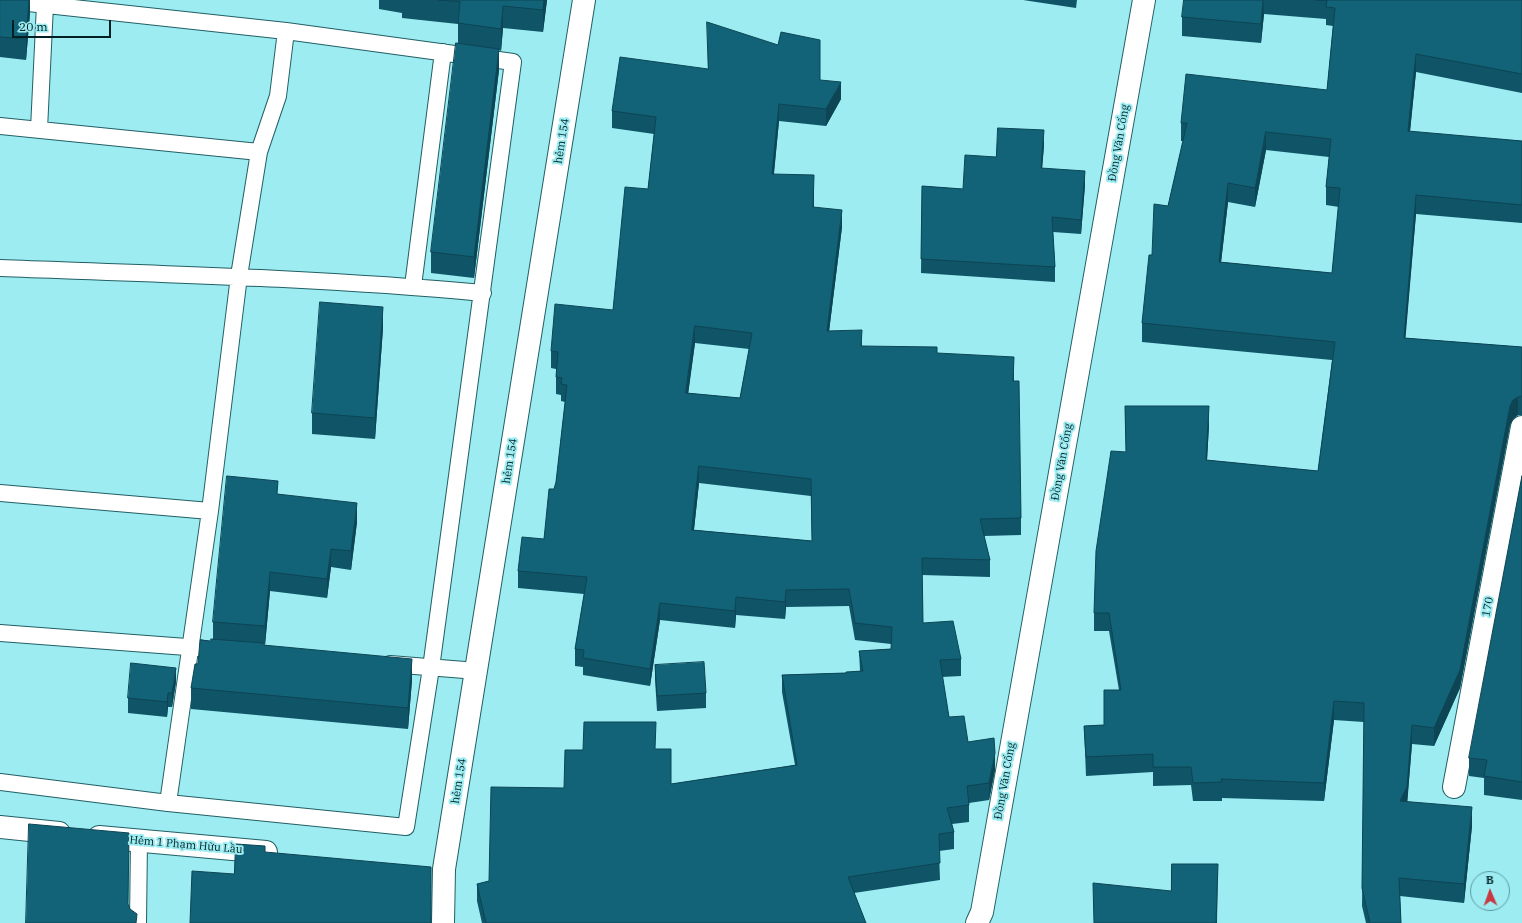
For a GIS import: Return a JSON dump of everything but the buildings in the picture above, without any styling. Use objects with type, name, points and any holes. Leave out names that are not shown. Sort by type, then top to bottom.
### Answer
[{"type":"street","name":"hẻm 154","points":[[443,923],[444,869],[584,0]]},
{"type":"street","name":"Đồng Văn Cống","points":[[977,923],[982,912],[1144,0]]},
{"type":"street","name":"170","points":[[1454,787],[1522,427]]},
{"type":"street","name":"Hẻm 1 Phạm Hữu Lầu","points":[[0,827],[288,854]]},
{"type":"street","points":[[421,867],[444,869]]},
{"type":"lane","points":[[0,0],[286,31],[514,62],[431,668],[406,827],[168,803],[0,782]]},
{"type":"lane","points":[[39,129],[45,5]]},
{"type":"lane","points":[[168,803],[210,511],[239,276],[258,152],[278,96],[286,31]]},
{"type":"lane","points":[[413,286],[443,52]]},
{"type":"lane","points":[[0,126],[258,152]]},
{"type":"lane","points":[[0,268],[239,276],[413,286],[483,293]]},
{"type":"lane","points":[[0,493],[210,511]]},
{"type":"lane","points":[[0,633],[213,649]]},
{"type":"lane","points":[[377,663],[477,671]]},
{"type":"lane","points":[[138,923],[139,840]]}]
